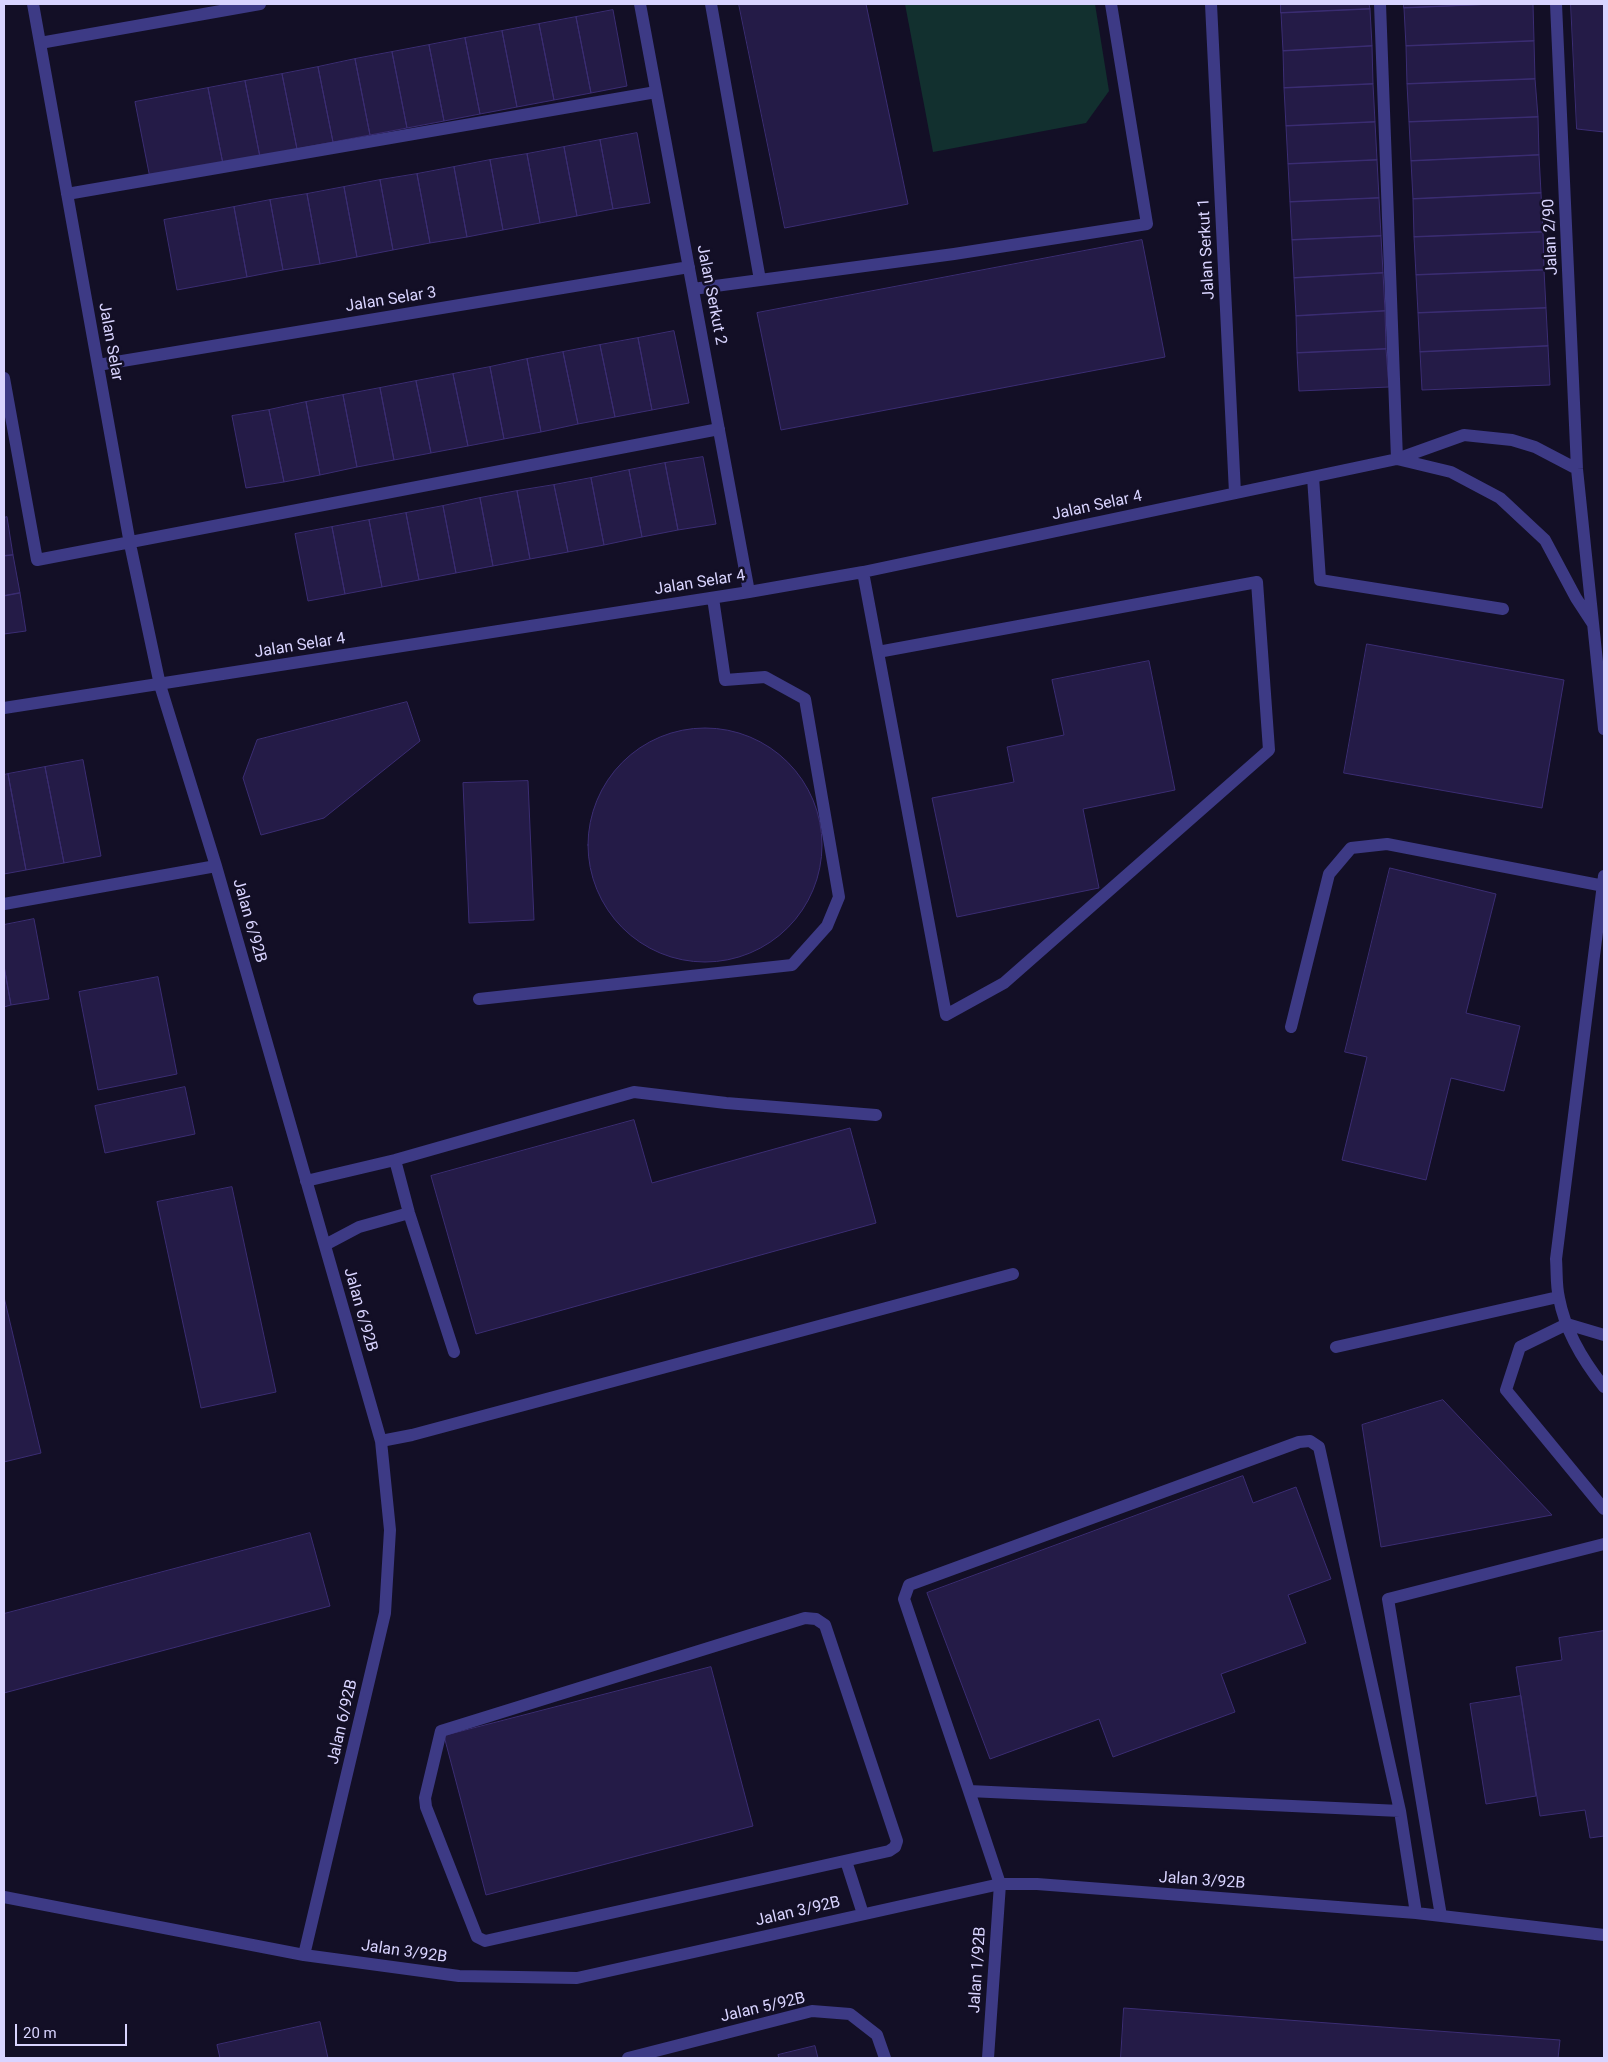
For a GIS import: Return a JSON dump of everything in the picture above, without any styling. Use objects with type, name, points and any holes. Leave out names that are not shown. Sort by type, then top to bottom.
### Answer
[{"type":"street","name":"Jalan Selar","points":[[33,4],[130,544],[160,685]]},
{"type":"street","points":[[40,43],[260,4]]},
{"type":"street","name":"Jalan Serkut 2","points":[[640,4],[749,592]]},
{"type":"street","points":[[711,4],[760,280]]},
{"type":"street","points":[[693,289],[954,254],[1147,224],[1111,4]]},
{"type":"street","name":"Jalan Serkut 1","points":[[1211,4],[1235,493]]},
{"type":"street","points":[[1380,4],[1396,459]]},
{"type":"street","name":"Jalan 2/90","points":[[1556,4],[1578,469],[1604,729]]},
{"type":"street","points":[[67,194],[656,92]]},
{"type":"street","name":"Jalan Selar 3","points":[[98,365],[689,267]]},
{"type":"street","points":[[4,378],[37,560],[130,544],[719,429]]},
{"type":"street","name":"Jalan Selar 4","points":[[4,708],[713,598],[863,572],[1396,459],[1464,435],[1512,440],[1535,447],[1578,469]]},
{"type":"street","name":"Jalan Selar 4","points":[[1396,459],[1451,472],[1500,498],[1545,540],[1576,598],[1595,626]]},
{"type":"street","points":[[1313,477],[1320,580],[1503,609]]},
{"type":"street","points":[[863,572],[946,1015],[1004,983],[1269,750],[1257,582],[878,652]]},
{"type":"street","points":[[479,999],[792,966],[827,926],[839,897],[805,699],[765,677],[725,680],[713,598]]},
{"type":"street","name":"Jalan 6/92B","points":[[160,685],[216,866],[381,1441],[390,1530],[385,1613],[304,1956]]},
{"type":"street","points":[[1291,1027],[1329,874],[1351,848],[1387,844],[1604,886]]},
{"type":"street","points":[[4,904],[216,866]]},
{"type":"street","points":[[1604,876],[1556,1259],[1558,1297],[1567,1324],[1591,1370],[1604,1387]]},
{"type":"street","points":[[306,1181],[395,1160],[634,1092],[726,1103],[876,1115]]},
{"type":"street","points":[[395,1160],[409,1214],[454,1352]]},
{"type":"street","points":[[325,1245],[359,1227],[409,1214]]},
{"type":"street","points":[[381,1441],[431,1430],[1013,1274]]},
{"type":"street","points":[[1336,1347],[1558,1297]]},
{"type":"street","points":[[1604,1335],[1567,1324],[1520,1347],[1506,1390],[1604,1509]]},
{"type":"street","points":[[1000,1884],[904,1598],[909,1585],[1299,1442],[1310,1441],[1319,1447],[1400,1811],[1416,1913]]},
{"type":"street","points":[[1442,1916],[1388,1599],[1604,1544]]},
{"type":"street","points":[[805,1618],[816,1619],[825,1625],[897,1840],[895,1847],[889,1852],[846,1861],[485,1941],[477,1937],[426,1807],[425,1798],[438,1738],[441,1731],[448,1728],[805,1618]]},
{"type":"street","points":[[969,1791],[1400,1811]]},
{"type":"street","points":[[846,1861],[864,1914]]},
{"type":"street","name":"Jalan 3/92B","points":[[4,1897],[304,1956],[459,1976],[577,1978],[1000,1884],[1037,1884],[1416,1913],[1604,1935]]},
{"type":"street","name":"Jalan 1/92B","points":[[988,2058],[1000,1884]]},
{"type":"street","name":"Jalan 5/92B","points":[[628,2058],[812,2011],[850,2014],[877,2035],[885,2058]]},
{"type":"green space","points":[[905,4],[1095,4],[1109,91],[1086,123],[933,152]]},
{"type":"building","points":[[739,4],[866,4],[908,204],[785,228]]},
{"type":"building","points":[[1281,4],[1369,4],[1370,9],[1281,13]]},
{"type":"building","points":[[1404,4],[1494,4],[1404,8]]},
{"type":"building","points":[[1533,4],[1534,41],[1406,46],[1404,8]]},
{"type":"building","points":[[1571,4],[1604,4],[1604,132],[1577,129]]},
{"type":"building","points":[[1370,9],[1372,46],[1283,51],[1281,13]]},
{"type":"building","points":[[613,10],[627,86],[591,93],[576,17]]},
{"type":"building","points":[[576,17],[591,93],[554,100],[539,24]]},
{"type":"building","points":[[539,24],[554,100],[517,107],[502,31]]},
{"type":"building","points":[[502,31],[517,107],[480,114],[465,38]]},
{"type":"building","points":[[465,38],[480,114],[444,121],[429,45]]},
{"type":"building","points":[[1534,41],[1535,79],[1407,84],[1406,46]]},
{"type":"building","points":[[429,45],[444,121],[407,128],[392,52]]},
{"type":"building","points":[[1372,46],[1373,84],[1284,88],[1283,51]]},
{"type":"building","points":[[392,52],[407,128],[370,135],[355,59]]},
{"type":"building","points":[[355,59],[370,135],[333,142],[318,67]]},
{"type":"building","points":[[318,67],[333,142],[297,149],[282,74]]},
{"type":"building","points":[[282,74],[297,149],[260,157],[245,81]]},
{"type":"building","points":[[1535,79],[1538,117],[1409,122],[1407,84]]},
{"type":"building","points":[[245,81],[260,157],[223,164],[208,88]]},
{"type":"building","points":[[1373,84],[1375,122],[1286,126],[1284,88]]},
{"type":"building","points":[[208,88],[223,164],[150,178],[135,102]]},
{"type":"building","points":[[1538,117],[1539,155],[1411,161],[1409,122]]},
{"type":"building","points":[[1375,122],[1377,160],[1288,164],[1286,126]]},
{"type":"building","points":[[637,133],[650,203],[613,209],[600,140]]},
{"type":"building","points":[[600,140],[613,209],[577,216],[564,147]]},
{"type":"building","points":[[564,147],[577,216],[540,223],[527,154]]},
{"type":"building","points":[[527,154],[540,223],[503,230],[490,160]]},
{"type":"building","points":[[1539,155],[1541,193],[1413,199],[1411,161]]},
{"type":"building","points":[[490,160],[503,230],[467,237],[454,167]]},
{"type":"building","points":[[1377,160],[1379,198],[1290,202],[1288,164]]},
{"type":"building","points":[[454,167],[467,237],[430,243],[417,174]]},
{"type":"building","points":[[417,174],[430,243],[393,250],[380,180]]},
{"type":"building","points":[[380,180],[393,250],[357,257],[344,187]]},
{"type":"building","points":[[344,187],[357,257],[320,264],[307,194]]},
{"type":"building","points":[[1541,193],[1543,232],[1414,237],[1413,199]]},
{"type":"building","points":[[307,194],[320,264],[283,270],[270,200]]},
{"type":"building","points":[[1379,198],[1381,236],[1292,240],[1290,202]]},
{"type":"building","points":[[270,200],[283,270],[247,277],[234,207]]},
{"type":"building","points":[[234,207],[247,277],[177,290],[164,220]]},
{"type":"building","points":[[1543,232],[1544,270],[1416,275],[1414,237]]},
{"type":"building","points":[[1381,236],[1383,273],[1294,278],[1292,240]]},
{"type":"building","points":[[1142,240],[1165,357],[781,430],[757,313]]},
{"type":"building","points":[[1544,270],[1546,308],[1418,313],[1416,275]]},
{"type":"building","points":[[1383,273],[1385,311],[1296,316],[1294,278]]},
{"type":"building","points":[[1546,308],[1548,346],[1420,352],[1418,313]]},
{"type":"building","points":[[1385,311],[1386,349],[1297,353],[1296,316]]},
{"type":"building","points":[[674,331],[689,403],[652,410],[638,338]]},
{"type":"building","points":[[638,338],[652,410],[615,417],[600,345]]},
{"type":"building","points":[[600,345],[615,417],[578,424],[563,352]]},
{"type":"building","points":[[1548,346],[1550,385],[1422,390],[1420,352]]},
{"type":"building","points":[[1386,349],[1389,387],[1299,391],[1297,353]]},
{"type":"building","points":[[563,352],[578,424],[541,432],[527,359]]},
{"type":"building","points":[[527,359],[541,432],[504,439],[490,367]]},
{"type":"building","points":[[490,367],[504,439],[468,446],[453,374]]},
{"type":"building","points":[[453,374],[468,446],[431,453],[416,381]]},
{"type":"building","points":[[416,381],[431,453],[394,460],[380,388]]},
{"type":"building","points":[[380,388],[394,460],[357,467],[343,395]]},
{"type":"building","points":[[343,395],[357,467],[320,475],[306,402]]},
{"type":"building","points":[[306,402],[320,475],[284,482],[269,410]]},
{"type":"building","points":[[269,410],[284,482],[246,488],[232,416]]},
{"type":"building","points":[[703,457],[716,524],[678,530],[665,463]]},
{"type":"building","points":[[665,463],[678,530],[642,537],[629,470]]},
{"type":"building","points":[[629,470],[642,537],[604,545],[591,478]]},
{"type":"building","points":[[591,478],[604,545],[568,552],[554,485]]},
{"type":"building","points":[[554,485],[568,552],[530,559],[517,491]]},
{"type":"building","points":[[517,491],[530,559],[493,566],[480,498]]},
{"type":"building","points":[[480,498],[493,566],[456,573],[443,506]]},
{"type":"building","points":[[443,506],[456,573],[419,580],[406,513]]},
{"type":"building","points":[[406,513],[419,580],[382,587],[369,520]]},
{"type":"building","points":[[7,517],[13,555],[4,556],[4,518]]},
{"type":"building","points":[[369,520],[382,587],[345,594],[332,527]]},
{"type":"building","points":[[332,527],[345,594],[308,601],[295,534]]},
{"type":"building","points":[[13,555],[20,593],[4,596],[4,556]]},
{"type":"building","points":[[20,593],[26,631],[4,634],[4,596]]},
{"type":"building","points":[[1367,644],[1564,680],[1542,808],[1344,773]]},
{"type":"building","points":[[1149,661],[1175,790],[1083,809],[1099,888],[957,917],[932,798],[1014,782],[1007,747],[1064,735],[1052,680]]},
{"type":"building","points":[[407,702],[420,741],[324,818],[261,835],[243,778],[257,740]]},
{"type":"building","points":[[693,728],[717,728],[739,733],[760,741],[788,762],[809,790],[820,822],[822,845],[820,868],[809,900],[788,928],[760,949],[739,957],[717,962],[693,962],[671,957],[650,949],[631,936],[614,919],[601,900],[593,879],[588,857],[588,833],[593,811],[601,790],[614,771],[631,754],[650,741],[671,733]]},
{"type":"building","points":[[83,760],[101,856],[64,863],[45,767]]},
{"type":"building","points":[[45,767],[64,863],[26,870],[8,774]]},
{"type":"building","points":[[8,774],[26,870],[4,874],[4,775]]},
{"type":"building","points":[[528,781],[534,920],[469,923],[463,783]]},
{"type":"building","points":[[1390,868],[1496,894],[1466,1013],[1520,1026],[1504,1091],[1451,1078],[1426,1180],[1342,1160],[1367,1057],[1345,1052]]},
{"type":"building","points":[[34,919],[49,999],[11,1005],[4,966],[4,925]]},
{"type":"building","points":[[4,966],[11,1005],[4,1007]]},
{"type":"building","points":[[158,977],[177,1074],[98,1090],[79,992]]},
{"type":"building","points":[[185,1087],[195,1134],[105,1153],[95,1106]]},
{"type":"building","points":[[634,1120],[652,1183],[850,1128],[876,1223],[476,1334],[431,1176]]},
{"type":"building","points":[[232,1187],[276,1392],[201,1408],[157,1202]]},
{"type":"building","points":[[4,1297],[41,1453],[4,1462]]},
{"type":"building","points":[[1443,1400],[1552,1515],[1381,1547],[1362,1425]]},
{"type":"building","points":[[1243,1476],[1253,1503],[1296,1487],[1331,1579],[1288,1595],[1306,1643],[1221,1674],[1235,1712],[1113,1757],[1099,1719],[990,1759],[927,1593]]},
{"type":"building","points":[[310,1533],[330,1606],[4,1693],[4,1614]]},
{"type":"building","points":[[1604,1631],[1604,1836],[1590,1838],[1585,1810],[1540,1816],[1516,1667],[1562,1660],[1559,1638]]},
{"type":"building","points":[[711,1667],[753,1826],[486,1895],[444,1736]]},
{"type":"building","points":[[1521,1696],[1536,1796],[1486,1804],[1470,1704]]},
{"type":"building","points":[[1124,2008],[1560,2040],[1558,2058],[1121,2058]]},
{"type":"building","points":[[320,2022],[328,2058],[220,2058],[217,2045]]},
{"type":"building","points":[[815,2046],[818,2058],[779,2058],[778,2055]]}]
